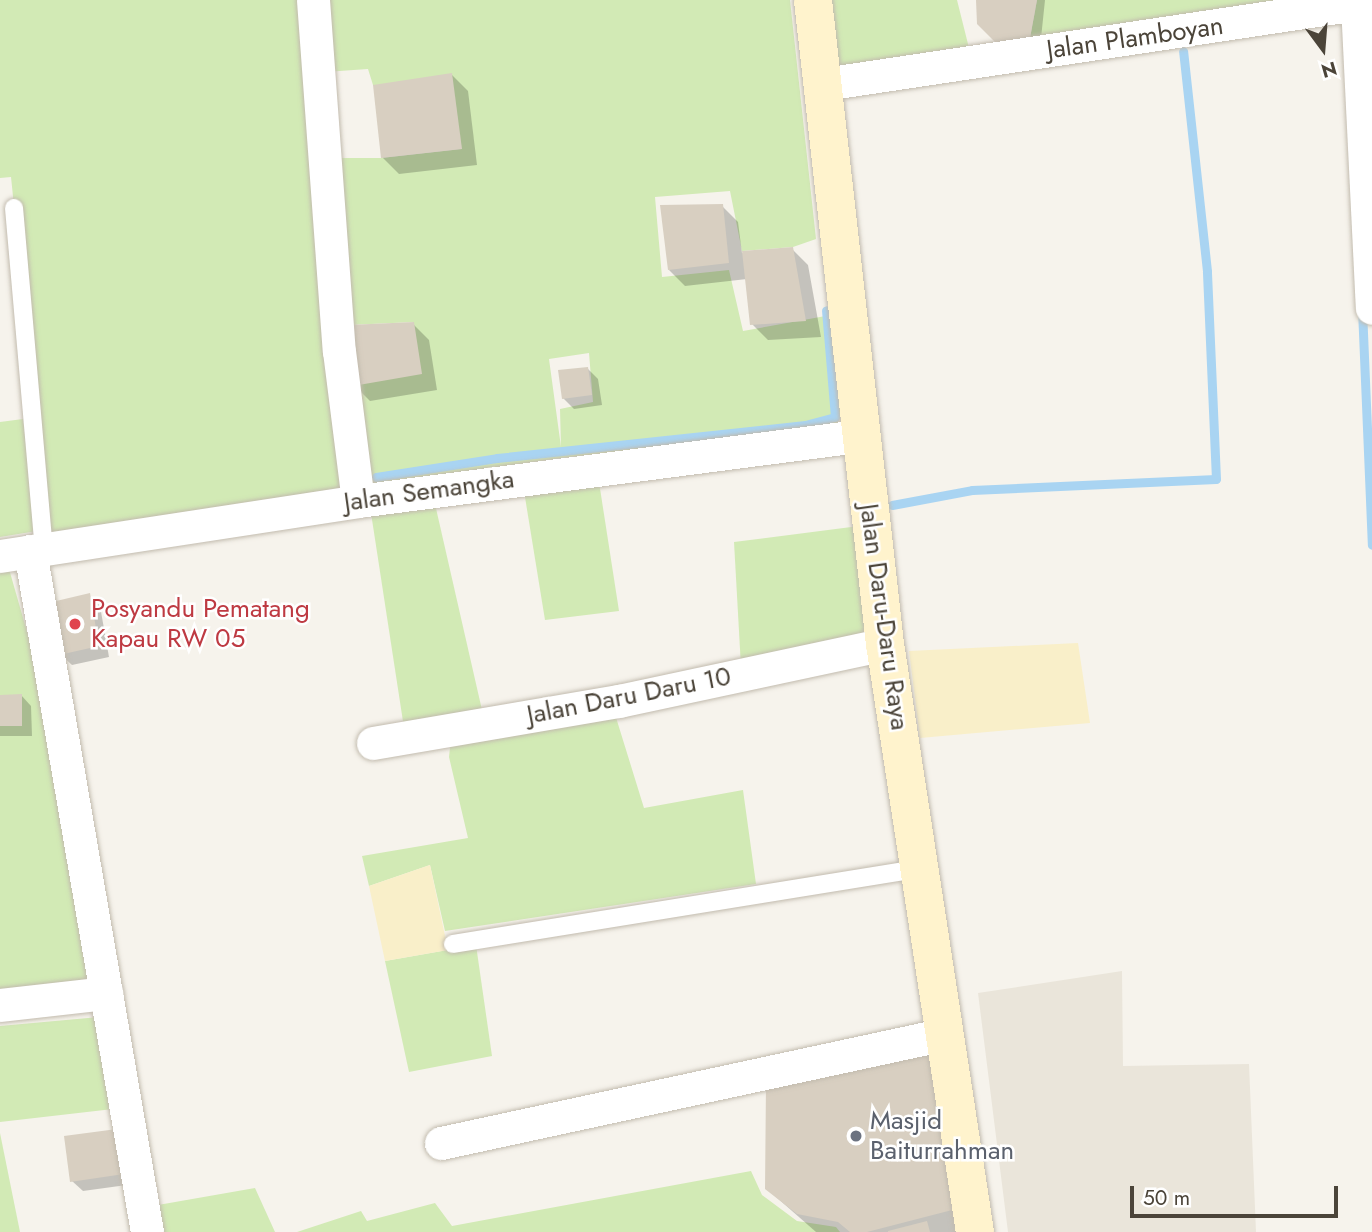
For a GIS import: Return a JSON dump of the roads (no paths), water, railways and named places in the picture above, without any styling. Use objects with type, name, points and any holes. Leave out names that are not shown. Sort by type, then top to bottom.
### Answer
[{"type":"main road","name":"Jalan Daru-Daru Raya","points":[[813,0],[824,84],[858,436],[885,644],[975,1232]]},
{"type":"street","points":[[313,0],[337,338],[358,501]]},
{"type":"street","name":"Jalan Plamboyan","points":[[824,84],[1357,2],[1368,178],[1372,308]]},
{"type":"street","name":"Jalan Semangka","points":[[25,552],[358,501],[858,436]]},
{"type":"street","points":[[25,552],[148,1232]]},
{"type":"street","name":"Jalan Daru Daru 10","points":[[373,743],[619,701],[885,644]]},
{"type":"street","points":[[0,1005],[106,993]]},
{"type":"street","points":[[440,1143],[945,1034]]},
{"type":"lane","points":[[14,208],[25,552]]},
{"type":"lane","points":[[453,944],[921,868]]},
{"type":"waterway","points":[[892,505],[972,490],[1216,479],[1207,271],[1183,51]]},
{"type":"waterway","points":[[1362,309],[1372,545]]},
{"type":"waterway","points":[[376,477],[497,458],[805,425],[835,417],[826,310]]},
{"type":"place","name":"Posyandu Pematang Kapau RW 05","points":[[75,624]]},
{"type":"place","name":"Masjid Baiturrahman","points":[[856,1136]]}]
